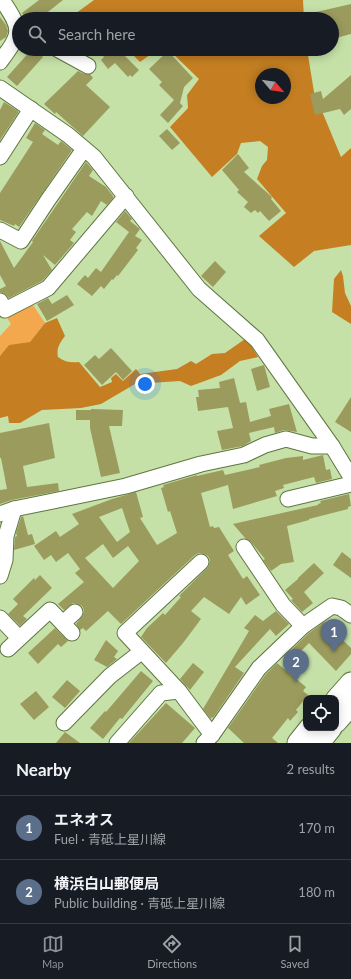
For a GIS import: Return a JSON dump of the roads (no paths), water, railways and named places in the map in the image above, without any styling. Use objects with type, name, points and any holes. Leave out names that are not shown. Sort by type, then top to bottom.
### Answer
[{"type":"main road","points":[[339,697],[351,683]]},
{"type":"main road","points":[[339,719],[351,705]]},
{"type":"main road","points":[[298,743],[308,731]]},
{"type":"main road","points":[[319,743],[329,731]]},
{"type":"street","points":[[2,0],[12,16]]},
{"type":"street","points":[[0,62],[12,48]]},
{"type":"street","points":[[70,56],[88,66]]},
{"type":"street","points":[[0,88],[68,136],[94,158],[126,196],[199,289],[257,340],[332,446],[351,477]]},
{"type":"street","points":[[0,158],[31,109]]},
{"type":"street","points":[[0,230],[21,241],[84,149]]},
{"type":"street","points":[[0,301],[5,310],[48,288],[126,196]]},
{"type":"street","points":[[0,576],[5,560],[7,512],[126,486],[202,464],[244,455],[265,445],[286,439],[312,446],[332,446]]},
{"type":"street","points":[[288,499],[351,484]]},
{"type":"street","points":[[244,547],[283,605],[303,626]]},
{"type":"street","points":[[201,562],[125,633],[141,652],[179,691],[208,739],[259,668],[303,626],[332,606],[341,608],[351,615]]},
{"type":"street","points":[[8,649],[50,610],[67,628],[76,612]]},
{"type":"street","points":[[0,618],[19,638]]},
{"type":"street","points":[[64,723],[110,676],[141,652]]},
{"type":"street","points":[[117,743],[161,693],[179,691]]},
{"type":"place","name":"エネオス","points":[[334,652]]},
{"type":"place","name":"横浜白山郵便局","points":[[296,682]]}]
